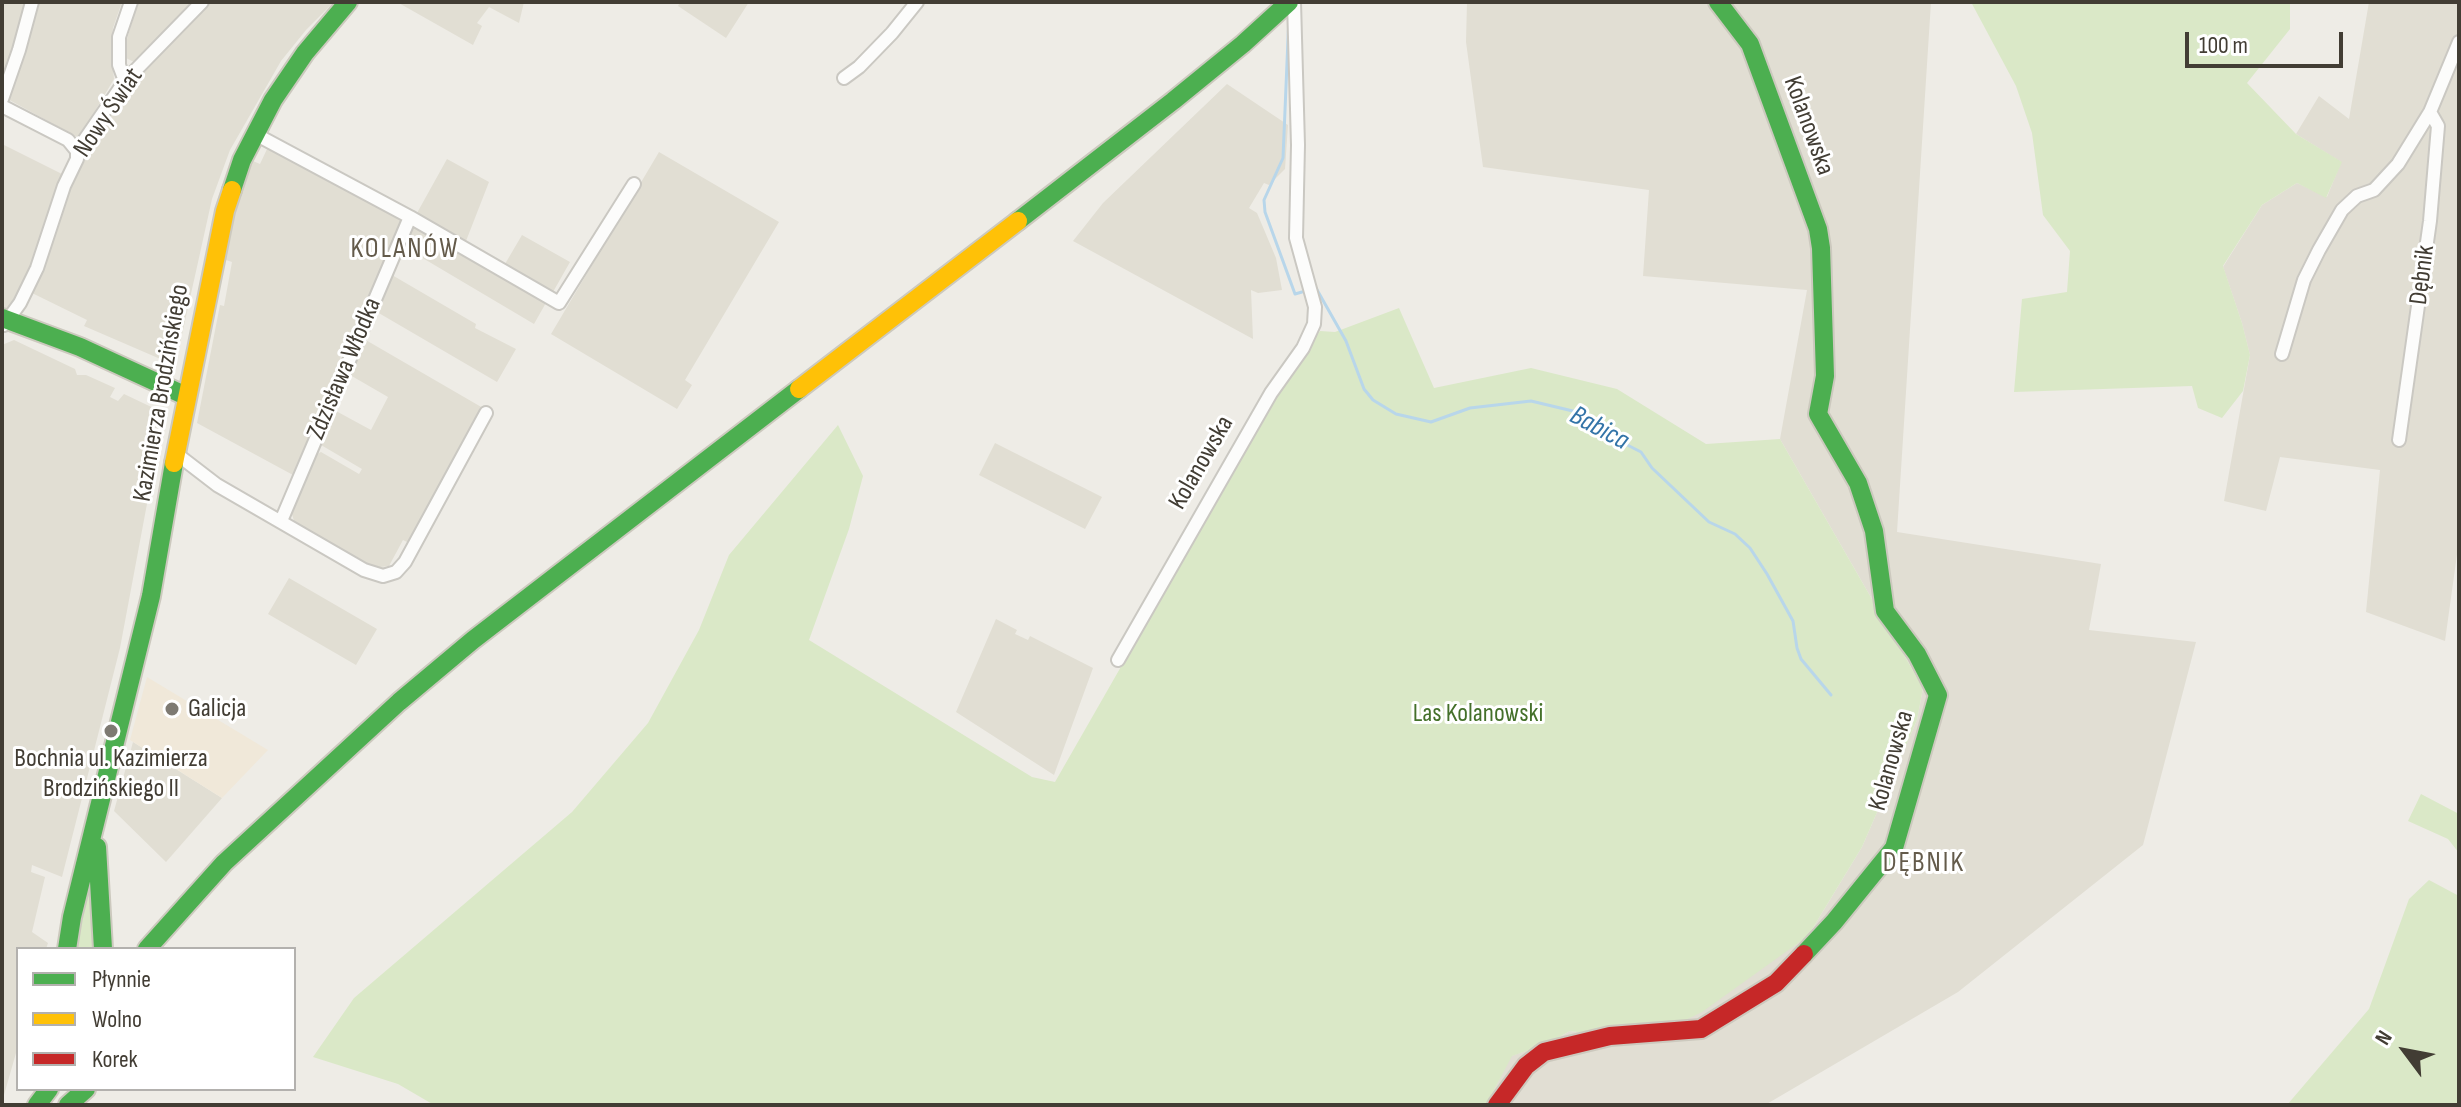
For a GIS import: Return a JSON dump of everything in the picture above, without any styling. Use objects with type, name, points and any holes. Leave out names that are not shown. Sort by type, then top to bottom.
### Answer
[{"type":"main road","name":"Kazimierza Brodzińskiego","points":[[67,947],[151,596],[186,396],[225,211],[255,134],[289,75],[348,2]]},
{"type":"main road","name":"Kolanowska","points":[[1497,1105],[1526,1066],[1544,1052],[1610,1036],[1701,1029],[1776,983],[1834,922],[1894,848],[1938,695],[1917,654],[1885,611],[1874,531],[1858,483],[1818,414],[1825,376],[1818,229],[1750,44],[1718,2]]},
{"type":"main road","points":[[149,947],[211,876],[399,702],[473,640],[1173,101],[1288,5]]},
{"type":"main road","points":[[4,322],[80,347],[186,396]]},
{"type":"main road","points":[[161,947],[288,806]]},
{"type":"main road","name":"Kazimierza Brodzińskiego","points":[[96,824],[103,947]]},
{"type":"main road","points":[[68,1105],[84,1091]]},
{"type":"street","points":[[2,99],[32,2]]},
{"type":"street","points":[[125,81],[119,65],[119,37],[131,2]]},
{"type":"street","name":"Nowy Świat","points":[[4,322],[20,303],[37,268],[64,186],[77,159],[77,151],[125,81],[202,2]]},
{"type":"street","points":[[844,78],[892,33],[917,2]]},
{"type":"street","name":"Kolanowska","points":[[1118,660],[1314,324],[1315,307],[1296,238],[1298,145],[1288,5]]},
{"type":"street","points":[[2282,354],[2304,280],[2342,210],[2357,196],[2374,190],[2398,164],[2430,112],[2459,42]]},
{"type":"street","points":[[2,106],[68,140],[77,151]]},
{"type":"street","name":"Dębnik","points":[[2399,440],[2430,221],[2438,126],[2430,112]]},
{"type":"street","points":[[255,134],[410,217],[559,303],[634,184]]},
{"type":"street","name":"Zdzisława Włodka","points":[[281,521],[410,217]]},
{"type":"street","points":[[178,455],[217,485],[364,570],[383,576],[396,572],[405,562],[486,413]]},
{"type":"shaded area","points":[[2,2],[122,2],[113,28],[111,49],[114,79],[79,138],[2,96]]},
{"type":"shaded area","points":[[138,2],[193,2],[134,62],[126,58],[124,49]]},
{"type":"shaded area","points":[[212,2],[334,2],[281,61],[230,150],[212,199],[177,357],[165,361],[84,326],[87,320],[32,293],[71,186],[111,111],[141,70]]},
{"type":"shaded area","points":[[397,2],[524,2],[519,23],[489,7],[477,23],[482,26],[473,45]]},
{"type":"shaded area","points":[[680,2],[749,2],[726,38],[678,6]]},
{"type":"shaded area","points":[[1467,2],[1931,2],[1897,532],[2101,564],[2089,630],[2196,642],[2143,845],[1958,992],[1765,1105],[1486,1105],[1511,1056],[1549,1043],[1570,1031],[1598,1035],[1619,1024],[1668,1029],[1808,936],[1862,847],[1917,720],[1923,688],[1780,439],[1807,290],[1643,276],[1649,190],[1483,167],[1466,42]]},
{"type":"shaded area","points":[[2369,2],[2459,2],[2459,540],[2445,641],[2366,612],[2380,470],[2280,457],[2266,511],[2224,501],[2250,355],[2223,267],[2262,205],[2297,183],[2327,197],[2341,162],[2296,134],[2319,96],[2349,119]]},
{"type":"shaded area","points":[[1227,84],[1288,125],[1285,169],[1269,185],[1264,183],[1249,208],[1257,213],[1276,258],[1282,290],[1258,293],[1251,290],[1253,339],[1073,241],[1103,203]]},
{"type":"shaded area","points":[[2,144],[64,175],[33,262],[9,308],[2,310]]},
{"type":"shaded area","points":[[268,147],[403,218],[346,352],[342,353],[342,363],[293,475],[197,423],[220,305],[224,306],[232,262],[223,259],[241,190],[253,161],[260,164]]},
{"type":"shaded area","points":[[659,152],[779,222],[685,380],[692,385],[677,409],[551,334]]},
{"type":"shaded area","points":[[447,159],[489,182],[466,241],[417,213]]},
{"type":"shaded area","points":[[415,223],[547,301],[534,324],[404,247]]},
{"type":"shaded area","points":[[522,235],[570,262],[553,292],[505,264]]},
{"type":"shaded area","points":[[392,275],[476,324],[475,328],[516,349],[497,382],[377,312]]},
{"type":"shaded area","points":[[364,339],[483,408],[409,543],[403,540],[389,566],[373,568],[294,521],[291,511],[315,455],[321,452],[359,474],[362,469],[321,445],[336,411],[371,430],[388,397],[350,375]]},
{"type":"shaded area","points":[[14,340],[75,369],[77,375],[86,375],[115,388],[110,397],[118,401],[124,394],[164,413],[120,648],[62,877],[32,865],[31,872],[45,877],[32,932],[48,943],[47,947],[16,947],[16,1053],[2,1102],[2,345]]},
{"type":"shaded area","points":[[995,443],[1102,497],[1085,529],[979,475]]},
{"type":"shaded area","points":[[289,578],[377,629],[356,665],[268,614]]},
{"type":"shaded area","points":[[996,619],[1017,630],[1015,634],[1028,640],[1030,636],[1093,668],[1054,775],[956,712]]},
{"type":"shaded area","points":[[147,677],[268,750],[222,798],[130,740]]},
{"type":"shaded area","points":[[133,742],[222,798],[166,862],[114,811]]},
{"type":"green space","points":[[1971,2],[2290,2],[2290,29],[2247,83],[2296,134],[2342,162],[2326,198],[2297,183],[2262,205],[2223,266],[2250,355],[2243,391],[2222,418],[2198,408],[2192,386],[2014,392],[2022,299],[2067,292],[2070,251],[2043,215],[2032,133],[2016,86]]},
{"type":"green space","name":"Las Kolanowski","points":[[1399,308],[1434,388],[1531,368],[1617,389],[1706,444],[1780,439],[1923,688],[1917,720],[1862,847],[1808,936],[1702,1012],[1667,1029],[1619,1024],[1598,1035],[1570,1031],[1549,1043],[1512,1056],[1486,1105],[434,1105],[398,1084],[313,1057],[354,998],[572,812],[648,723],[699,630],[729,555],[838,425],[863,476],[849,529],[809,640],[1032,777],[1055,782],[1292,368],[1320,331],[1335,332]]},
{"type":"green space","points":[[2421,794],[2459,814],[2459,853],[2448,839],[2408,821]]},
{"type":"green space","points":[[91,866],[95,947],[75,947]]},
{"type":"green space","points":[[2429,880],[2459,896],[2459,1105],[2287,1105],[2369,1009],[2409,899]]},
{"type":"waterway","name":"Babica","points":[[1289,15],[1283,158],[1264,200],[1265,212],[1295,294],[1302,292]]},
{"type":"waterway","name":"Babica","points":[[1316,288],[1346,341],[1364,389],[1373,400],[1396,414],[1431,422],[1470,408],[1531,401],[1577,412],[1602,432],[1641,452],[1652,468],[1709,522],[1735,534],[1750,548],[1793,621],[1801,659],[1831,695]]},
{"type":"traffic: fast","points":[[232,190],[242,160],[273,100],[305,53],[348,2]]},
{"type":"traffic: fast","points":[[1018,221],[1173,101],[1289,2]]},
{"type":"traffic: fast","points":[[1718,2],[1750,44],[1818,229],[1825,376],[1818,414],[1858,483],[1874,531],[1885,611],[1917,654],[1938,695],[1894,848],[1804,954]]},
{"type":"traffic: fast","points":[[2,318],[80,347],[186,396]]},
{"type":"traffic: fast","points":[[149,947],[224,863],[399,702],[473,640],[799,389]]},
{"type":"traffic: fast","points":[[67,947],[151,596],[174,463]]},
{"type":"traffic: fast","points":[[97,847],[103,947]]},
{"type":"traffic: fast","points":[[37,1105],[48,1091]]},
{"type":"traffic: fast","points":[[68,1105],[84,1091]]},
{"type":"traffic: slow","points":[[174,463],[225,211],[232,190]]},
{"type":"traffic: slow","points":[[799,389],[1018,221]]},
{"type":"traffic: jam","points":[[1497,1105],[1526,1066],[1544,1052],[1610,1036],[1701,1029],[1776,983],[1804,954]]},
{"type":"place","name":"Galicja","points":[[172,709]]},
{"type":"place","name":"Bochnia ul. Kazimierza Brodzińskiego II","points":[[111,731]]},
{"type":"district","name":"KOLANÓW","points":[[405,250]]},
{"type":"district","name":"DĘBNIK","points":[[1924,864]]}]
